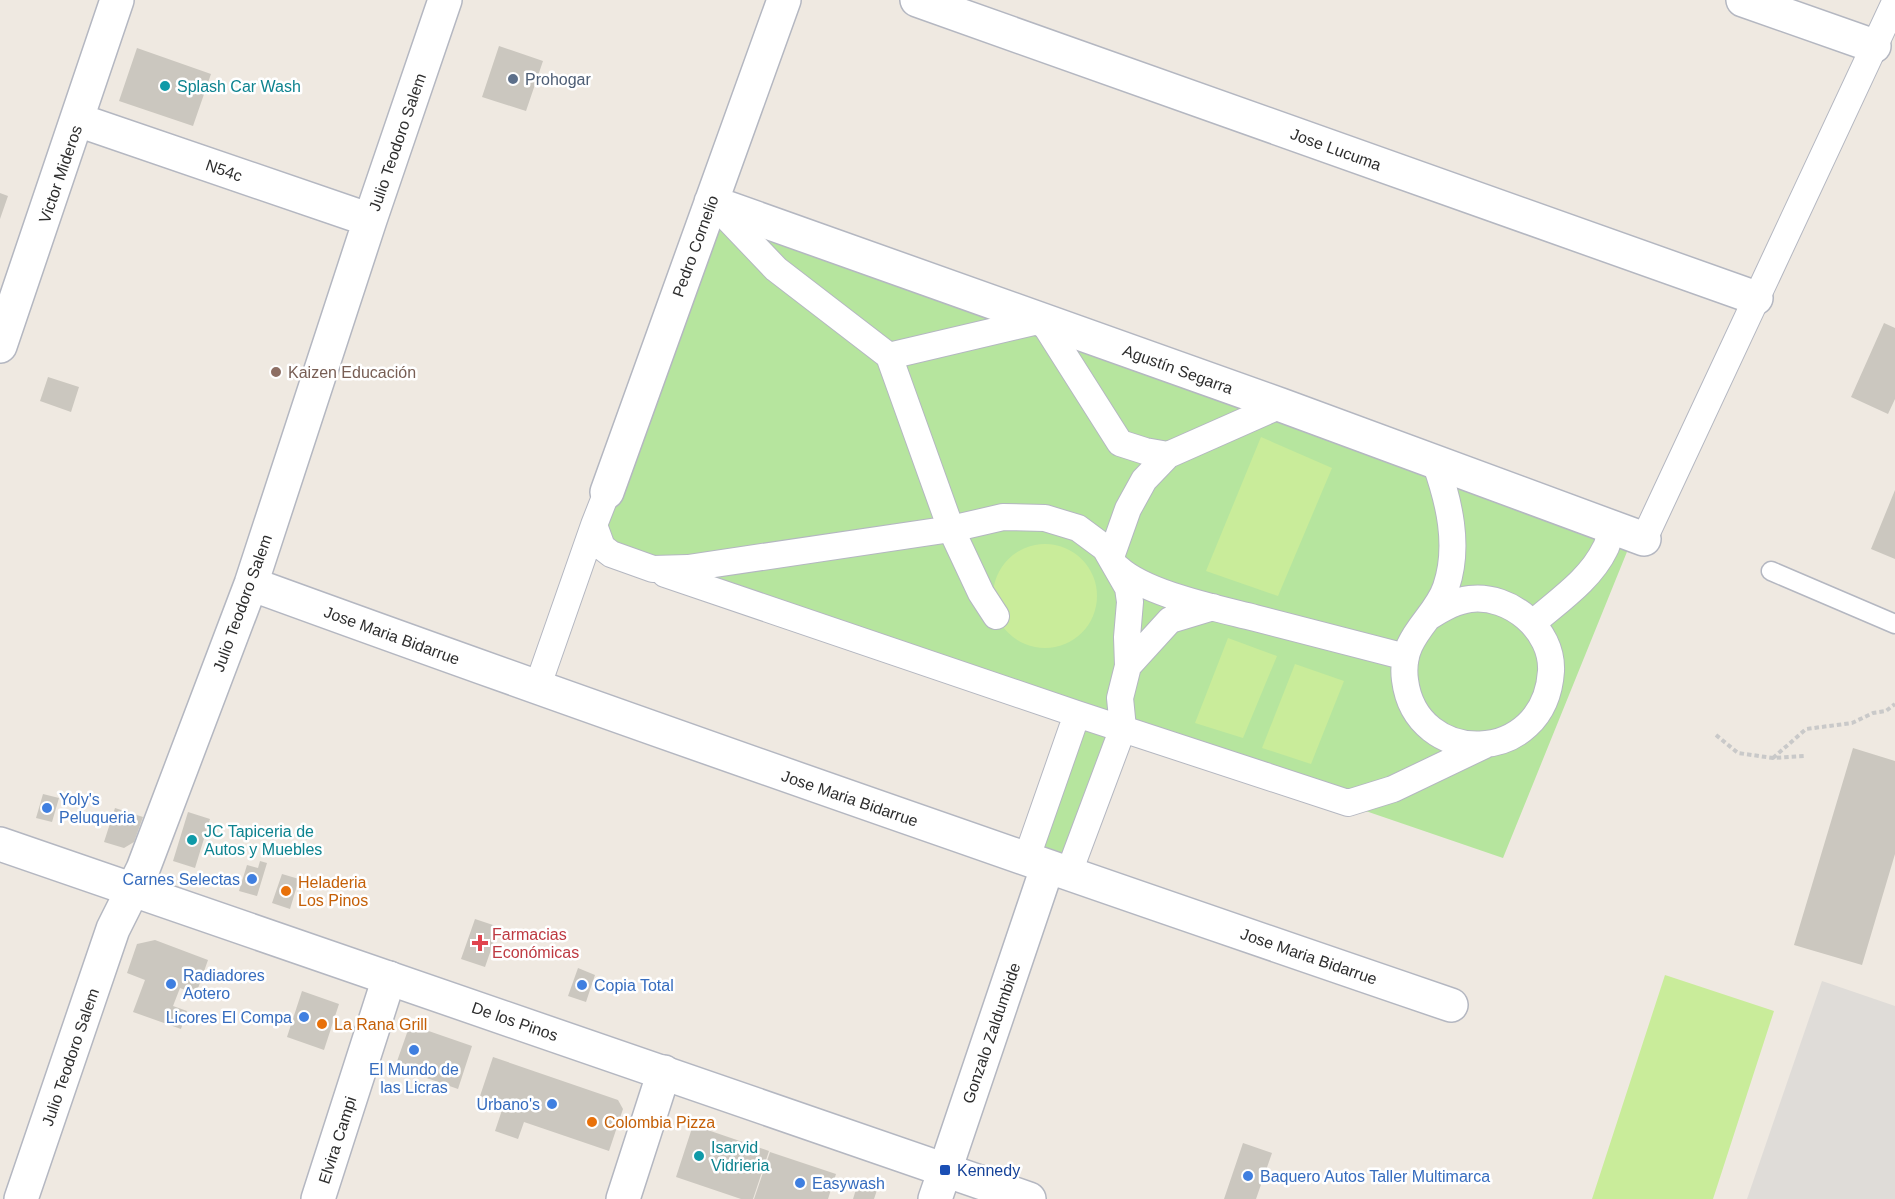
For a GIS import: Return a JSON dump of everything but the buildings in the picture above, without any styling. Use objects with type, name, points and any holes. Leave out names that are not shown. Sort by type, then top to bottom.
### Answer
[{"type":"street","name":"Victor Mideros","points":[[0,346],[117,0]]},
{"type":"street","name":"Julio Teodoro Salem","points":[[21,1199],[113,929],[143,869],[251,584],[370,220],[446,0]]},
{"type":"street","name":"Pedro Cornelio","points":[[607,492],[784,0]]},
{"type":"street","name":"Jose Lucuma","points":[[917,0],[1756,298]]},
{"type":"street","points":[[1743,0],[1874,46]]},
{"type":"street","points":[[1644,539],[1895,2]]},
{"type":"street","name":"N54c","points":[[78,120],[370,220]]},
{"type":"street","name":"Agustín Segarra","points":[[711,202],[1281,405],[1644,539]]},
{"type":"street","points":[[711,202],[776,269],[889,356],[951,529],[981,593],[996,616]]},
{"type":"street","points":[[889,356],[1042,320],[1120,443],[1168,455]]},
{"type":"street","points":[[1047,867],[1123,728],[1120,698],[1128,666],[1127,637],[1130,602],[1128,588],[1115,562],[1128,509],[1144,480],[1168,455],[1281,405]]},
{"type":"street","points":[[1435,462],[1446,494],[1453,544],[1446,587],[1429,617],[1414,635],[1406,657],[1404,679],[1411,702],[1423,721],[1441,735],[1463,744],[1485,745]]},
{"type":"street","points":[[537,688],[607,492]]},
{"type":"street","points":[[653,569],[688,568],[951,529],[1003,517],[1045,519],[1078,528],[1105,548],[1129,578],[1143,585],[1213,607],[1406,657]]},
{"type":"street","points":[[594,525],[602,547],[611,554],[1077,714],[1348,803],[1393,789],[1485,745],[1508,740],[1527,727],[1542,709],[1550,687],[1551,665],[1545,642],[1533,623],[1515,608],[1493,600],[1470,599],[1448,604],[1429,617]]},
{"type":"street","points":[[1533,623],[1596,566],[1607,548],[1610,526]]},
{"type":"street","name":"Jose Maria Bidarrue","points":[[251,584],[537,688],[1047,867],[1451,1005]]},
{"type":"street","points":[[1128,666],[1170,620],[1213,607]]},
{"type":"street","points":[[1047,867],[1077,714]]},
{"type":"street","name":"De los Pinos","points":[[0,844],[134,888],[664,1072],[940,1184],[1029,1199]]},
{"type":"street","name":"Gonzalo Zaldumbide","points":[[940,1184],[1047,867]]},
{"type":"street","name":"Elvira Campi","points":[[318,1199],[389,978]]},
{"type":"street","points":[[623,1199],[664,1072]]},
{"type":"lane","points":[[1771,570],[1895,624]]},
{"type":"path","points":[[1773,758],[1806,729],[1852,723],[1873,713],[1886,711],[1895,704]]},
{"type":"path","points":[[1716,735],[1738,753],[1773,758],[1804,756]]},
{"type":"green space","points":[[711,202],[1635,532],[1503,858],[1123,728],[1068,875],[1026,860],[1077,714],[624,558],[597,523]]},
{"type":"green space","points":[[1261,437],[1332,468],[1278,596],[1206,571]]},
{"type":"green space","points":[[1045,544],[1065,548],[1082,559],[1093,576],[1097,596],[1093,616],[1082,633],[1065,644],[1045,648],[1025,644],[1008,633],[997,616],[993,596],[997,576],[1008,559],[1025,548]]},
{"type":"green space","points":[[1228,638],[1277,656],[1243,738],[1195,723]]},
{"type":"green space","points":[[1295,664],[1344,681],[1311,764],[1262,748]]},
{"type":"green space","points":[[1665,975],[1774,1011],[1713,1199],[1592,1199]]},
{"type":"shaded area","points":[[1822,981],[1895,1006],[1895,1199],[1747,1199]]},
{"type":"place","name":"Prohogar","points":[[513,79]]},
{"type":"place","name":"Splash Car Wash","points":[[165,86]]},
{"type":"place","name":"Kaizen Educación","points":[[276,372]]},
{"type":"place","name":"Yoly's Peluqueria","points":[[47,808]]},
{"type":"place","name":"JC Tapiceria de Autos y Muebles","points":[[192,840]]},
{"type":"place","name":"Carnes Selectas","points":[[252,879]]},
{"type":"place","name":"Heladeria Los Pinos","points":[[286,891]]},
{"type":"place","name":"Farmacias Económicas","points":[[480,943]]},
{"type":"place","name":"Radiadores Aotero","points":[[171,984]]},
{"type":"place","name":"Copia Total","points":[[582,985]]},
{"type":"place","name":"Licores El Compa","points":[[304,1017]]},
{"type":"place","name":"La Rana Grill","points":[[322,1024]]},
{"type":"place","name":"El Mundo de las Licras","points":[[414,1050]]},
{"type":"place","name":"Urbano's","points":[[552,1104]]},
{"type":"place","name":"Colombia Pizza","points":[[592,1122]]},
{"type":"place","name":"Isarvid Vidrieria","points":[[699,1156]]},
{"type":"place","name":"Kennedy","points":[[945,1170]]},
{"type":"place","name":"Baquero Autos Taller Multimarca","points":[[1248,1176]]},
{"type":"place","name":"Easywash","points":[[800,1183]]}]
